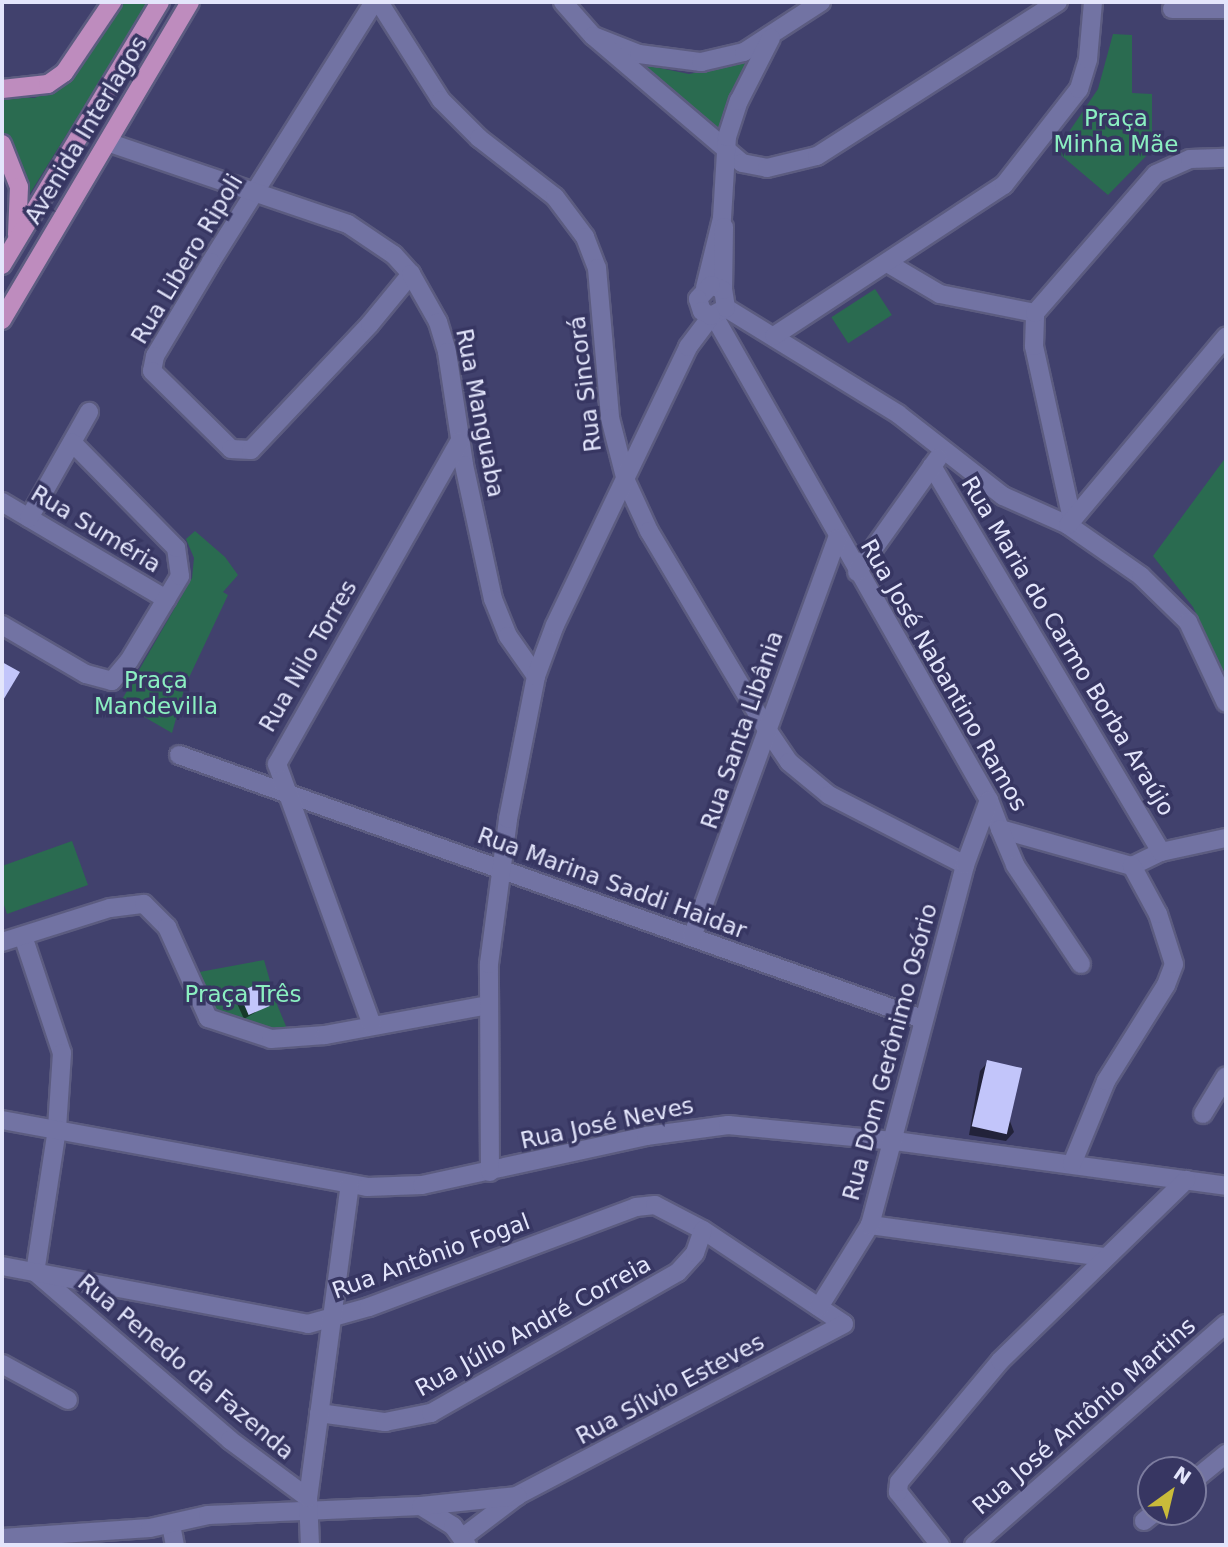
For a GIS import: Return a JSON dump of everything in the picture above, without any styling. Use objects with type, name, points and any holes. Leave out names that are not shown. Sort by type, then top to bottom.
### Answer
[{"type":"main road","points":[[3,91],[48,84],[64,73],[112,2]]},
{"type":"main road","name":"Avenida Interlagos","points":[[2,265],[160,2]]},
{"type":"main road","name":"Avenida Interlagos","points":[[2,320],[110,143],[190,2]]},
{"type":"main road","points":[[2,144],[19,187],[16,239]]},
{"type":"main road","points":[[19,187],[50,211],[68,212]]},
{"type":"street","name":"Rua Libero Ripoli","points":[[374,2],[254,194],[151,367],[159,380],[236,452],[250,450],[411,274]]},
{"type":"street","name":"Rua Sincorá","points":[[379,2],[441,100],[479,138],[555,197],[585,237],[597,268],[610,418],[626,481],[649,531],[789,762],[829,795],[965,864]]},
{"type":"street","points":[[563,2],[593,36],[742,163],[767,168],[817,156],[1058,2]]},
{"type":"street","points":[[593,36],[639,54],[701,62],[744,52],[821,2]]},
{"type":"street","points":[[774,336],[889,264],[1004,185],[1070,106],[1088,59],[1093,2]]},
{"type":"street","points":[[1172,9],[1226,9]]},
{"type":"street","points":[[489,1172],[488,1005],[500,869],[536,676],[555,625],[688,347],[717,306],[726,149],[739,101],[773,35]]},
{"type":"street","name":"Rua Manguaba","points":[[110,143],[348,225],[394,255],[411,274],[438,322],[447,352],[460,441],[493,599],[508,636],[536,676]]},
{"type":"street","points":[[1070,522],[1034,346],[1035,313],[1156,174],[1190,159],[1226,158]]},
{"type":"street","points":[[722,218],[705,288],[717,306],[774,336],[945,448],[1003,496],[1070,522],[1166,597],[1188,622],[1226,704]]},
{"type":"street","points":[[889,264],[940,294],[1035,313]]},
{"type":"street","name":"Rua José Nabantino Ramos","points":[[717,306],[727,344],[836,539],[989,800],[1000,829],[1132,866]]},
{"type":"street","points":[[1070,522],[1226,337]]},
{"type":"street","points":[[29,517],[89,412]]},
{"type":"street","name":"Rua Nilo Torres","points":[[372,1026],[329,898],[279,775],[281,752],[460,441]]},
{"type":"street","points":[[2,625],[100,681],[116,679],[180,576],[179,553],[72,442]]},
{"type":"street","points":[[857,572],[945,448]]},
{"type":"street","name":"Rua Maria do Carmo Borba Araújo","points":[[932,466],[1161,852]]},
{"type":"street","name":"Rua Suméria","points":[[2,502],[166,599]]},
{"type":"street","name":"Rua Santa Libânia","points":[[692,937],[719,872],[766,728],[836,539]]},
{"type":"street","name":"Rua Marina Saddi Haidar","points":[[179,755],[922,1019]]},
{"type":"street","name":"Rua Dom Gerônimo Osório","points":[[819,1307],[870,1225],[895,1142],[922,1019],[965,864],[989,800]]},
{"type":"street","points":[[1000,829],[1015,865],[1081,964]]},
{"type":"street","points":[[1072,1164],[1106,1082],[1166,985],[1174,964],[1158,914],[1132,866],[1161,852],[1226,838]]},
{"type":"street","points":[[2,942],[127,903],[144,904],[167,927],[204,1012],[213,1021],[271,1039],[372,1026],[488,1005]]},
{"type":"street","points":[[23,936],[62,1053],[57,1129],[35,1272]]},
{"type":"street","points":[[1203,1114],[1226,1076]]},
{"type":"street","name":"Rua José Neves","points":[[2,1120],[350,1185],[401,1187],[489,1172],[695,1126],[728,1125],[895,1142],[1226,1186]]},
{"type":"street","points":[[940,1545],[898,1492],[899,1482],[1000,1361],[1186,1180]]},
{"type":"street","points":[[310,1545],[307,1505],[350,1185]]},
{"type":"street","name":"Rua Antônio Fogal","points":[[2,1266],[298,1325],[332,1318],[636,1207],[665,1208],[703,1230],[844,1324]]},
{"type":"street","points":[[870,1225],[1104,1257]]},
{"type":"street","name":"Rua Júlio André Correia","points":[[319,1413],[385,1423],[431,1413],[678,1272],[695,1253],[703,1230]]},
{"type":"street","name":"Rua Penedo da Fazenda","points":[[35,1272],[307,1505]]},
{"type":"street","name":"Rua Sílvio Esteves","points":[[517,1496],[844,1324]]},
{"type":"street","name":"Rua José Antônio Martins","points":[[974,1545],[1226,1324]]},
{"type":"street","points":[[2,1364],[68,1400]]},
{"type":"street","points":[[1207,1470],[1226,1454]]},
{"type":"street","points":[[421,1506],[445,1519],[465,1541],[517,1496]]},
{"type":"street","points":[[2,1538],[71,1540],[171,1525],[208,1515],[307,1505],[421,1506],[517,1496]]},
{"type":"street","points":[[171,1525],[175,1545]]},
{"type":"green space","points":[[120,2],[149,2],[29,195],[2,136],[2,103],[7,96],[35,98],[80,70]]},
{"type":"green space","name":"Praça Minha Mãe","points":[[1113,34],[1132,35],[1132,93],[1152,94],[1152,150],[1108,195],[1056,151],[1098,89]]},
{"type":"green space","points":[[751,61],[724,141],[694,110],[635,63],[689,74]]},
{"type":"green space","points":[[875,289],[892,315],[848,343],[831,317]]},
{"type":"green space","points":[[1226,457],[1226,678],[1193,607],[1153,556]]},
{"type":"green space","name":"Praça Mandevilla","points":[[195,531],[225,557],[238,575],[223,592],[228,595],[185,686],[172,733],[120,703],[192,578],[194,558],[186,539]]},
{"type":"green space","points":[[72,841],[88,885],[7,914],[2,899],[2,866]]},
{"type":"green space","name":"Praça Três","points":[[264,960],[288,1031],[269,1032],[217,1016],[194,973]]},
{"type":"building","points":[[2,662],[20,672],[2,702]]},
{"type":"building","points":[[260,983],[270,1006],[249,1015],[239,992]]},
{"type":"building","points":[[987,1060],[1022,1068],[1007,1134],[972,1126]]}]
